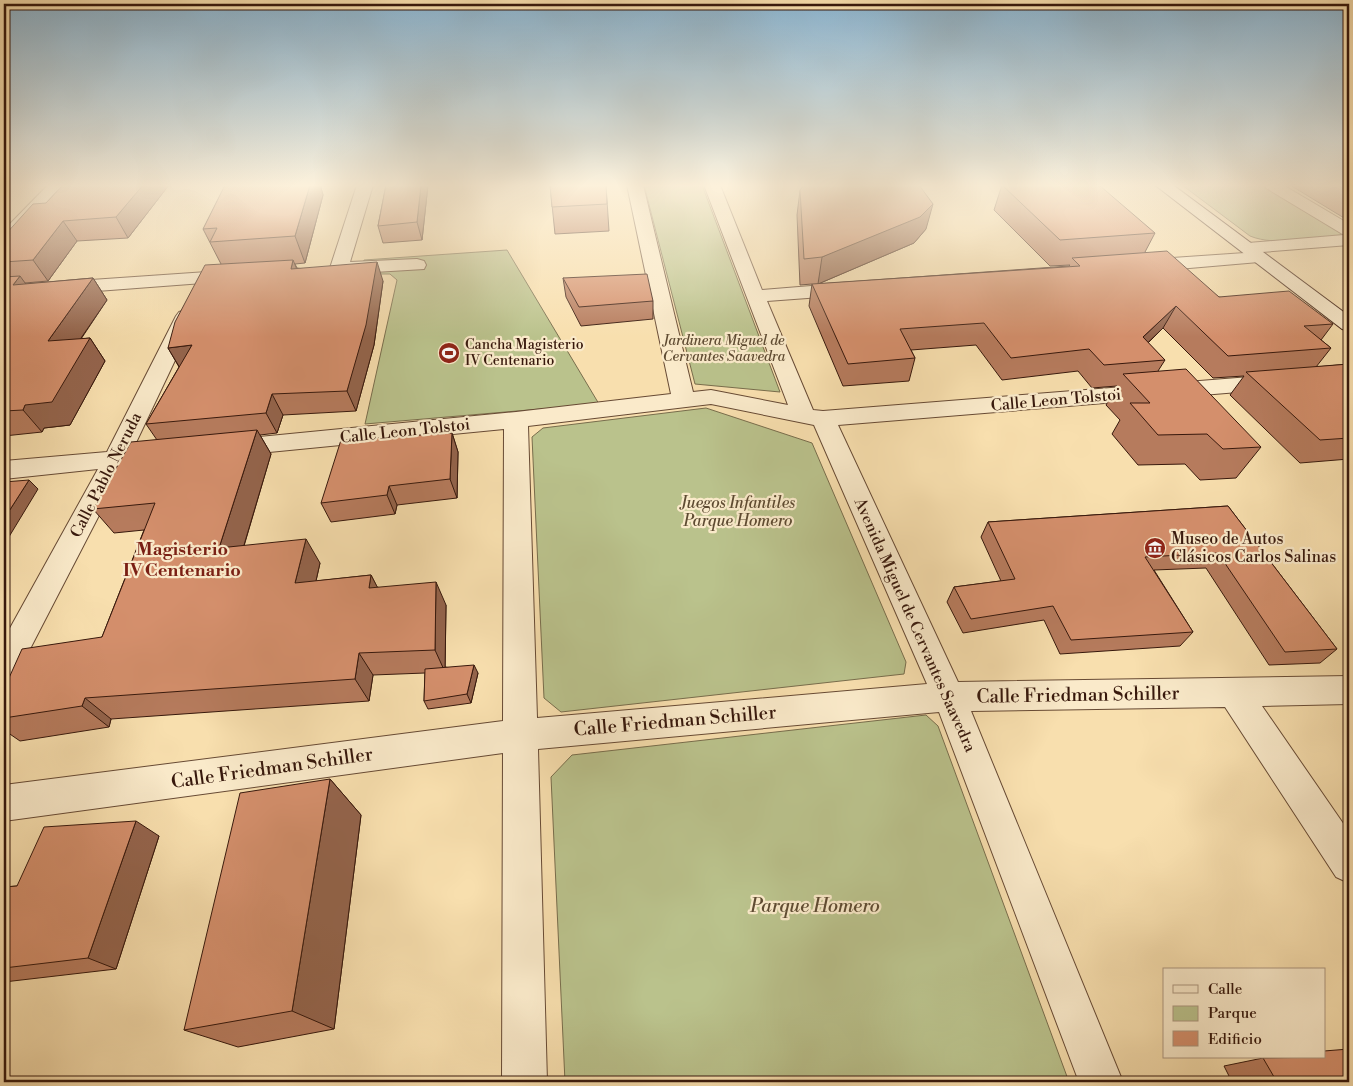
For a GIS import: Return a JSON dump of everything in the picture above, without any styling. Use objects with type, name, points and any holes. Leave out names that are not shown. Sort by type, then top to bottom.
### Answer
[{"type":"street","points":[[339,268],[349,236]]},
{"type":"street","points":[[647,236],[684,400]]},
{"type":"street","name":"Avenida Miguel de Cervantes Saavedra","points":[[732,236],[755,296],[949,697],[1100,1082]]},
{"type":"street","points":[[1230,236],[1349,325]]},
{"type":"street","points":[[1121,268],[1349,240]]},
{"type":"street","points":[[320,270],[417,265]]},
{"type":"street","points":[[4,292],[252,275]]},
{"type":"street","name":"Calle Pablo Neruda","points":[[4,668],[116,459],[204,278]]},
{"type":"street","points":[[755,296],[864,288]]},
{"type":"street","name":"Calle Leon Tolstoi","points":[[4,470],[516,420],[712,397],[814,418],[1349,376]]},
{"type":"street","points":[[516,420],[525,1082]]},
{"type":"street","name":"Calle Friedman Schiller","points":[[4,803],[520,735],[949,697],[1349,690]]},
{"type":"street","points":[[1234,692],[1349,864]]},
{"type":"green space","name":"Jardinera Miguel de Cervantes Saavedra","points":[[657,236],[721,236],[780,392],[695,384]]},
{"type":"green space","points":[[1250,236],[1335,236],[1285,241],[1272,241]]},
{"type":"green space","points":[[507,250],[599,404],[365,424],[397,280],[390,274],[360,274],[364,260]]},
{"type":"green space","name":"Juegos Infantiles Parque Homero","points":[[706,408],[812,443],[906,662],[904,674],[561,712],[544,698],[532,437],[543,428]]},
{"type":"green space","name":"Parque Homero","points":[[926,715],[938,726],[1069,1082],[565,1082],[551,777],[572,755]]},
{"type":"building","points":[[4,236],[52,236],[33,260],[4,262]]},
{"type":"building","points":[[213,236],[295,236],[295,236],[210,242]]},
{"type":"building","points":[[803,236],[874,236],[822,257],[804,259]]},
{"type":"building","points":[[1055,236],[1119,236],[1060,240]]},
{"type":"building","points":[[1167,251],[1219,297],[1289,291],[1333,324],[1304,326],[1331,348],[1228,356],[1176,306],[1143,337],[1165,360],[1104,365],[1089,349],[1011,358],[984,323],[900,329],[915,358],[848,364],[812,284],[1080,266],[1072,258]]},
{"type":"building","points":[[293,260],[291,269],[377,262],[366,325],[347,391],[272,394],[266,413],[146,424],[192,345],[168,348],[175,322],[205,265]]},
{"type":"building","points":[[647,274],[653,301],[579,307],[563,278]]},
{"type":"building","points":[[20,276],[13,285],[93,278],[48,341],[90,338],[52,402],[25,405],[23,410],[4,411],[4,277]]},
{"type":"building","points":[[1349,364],[1349,438],[1320,440],[1246,372]]},
{"type":"building","points":[[1186,369],[1261,447],[1223,449],[1207,434],[1158,435],[1130,403],[1150,403],[1123,374]]},
{"type":"building","points":[[257,430],[219,548],[306,539],[295,583],[371,575],[369,588],[436,582],[435,650],[359,653],[355,679],[85,698],[82,706],[4,718],[4,689],[22,649],[102,637],[155,503],[93,509],[131,442]]},
{"type":"building","points":[[452,433],[450,479],[389,486],[387,495],[321,503],[341,440]]},
{"type":"building","points":[[29,480],[4,519],[4,482]]},
{"type":"building","points":[[1228,506],[1337,649],[1285,652],[1218,553],[1145,557],[1193,632],[1071,640],[1053,606],[971,619],[954,587],[1015,579],[988,522]]},
{"type":"building","points":[[474,665],[467,694],[424,701],[425,669]]},
{"type":"building","points":[[330,779],[292,1011],[184,1030],[240,793]]},
{"type":"building","points":[[136,821],[88,958],[4,968],[4,887],[17,886],[44,827]]},
{"type":"building","points":[[1349,1049],[1349,1082],[1277,1082],[1263,1058],[1326,1058],[1326,1051]]},
{"type":"place","name":"Cancha Magisterio IV Centenario","points":[[449,353]]},
{"type":"place","name":"Museo de Autos Clásicos Carlos Salinas","points":[[1155,548]]},
{"type":"district","name":"Magisterio IV Centenario","points":[[182,559]]}]
